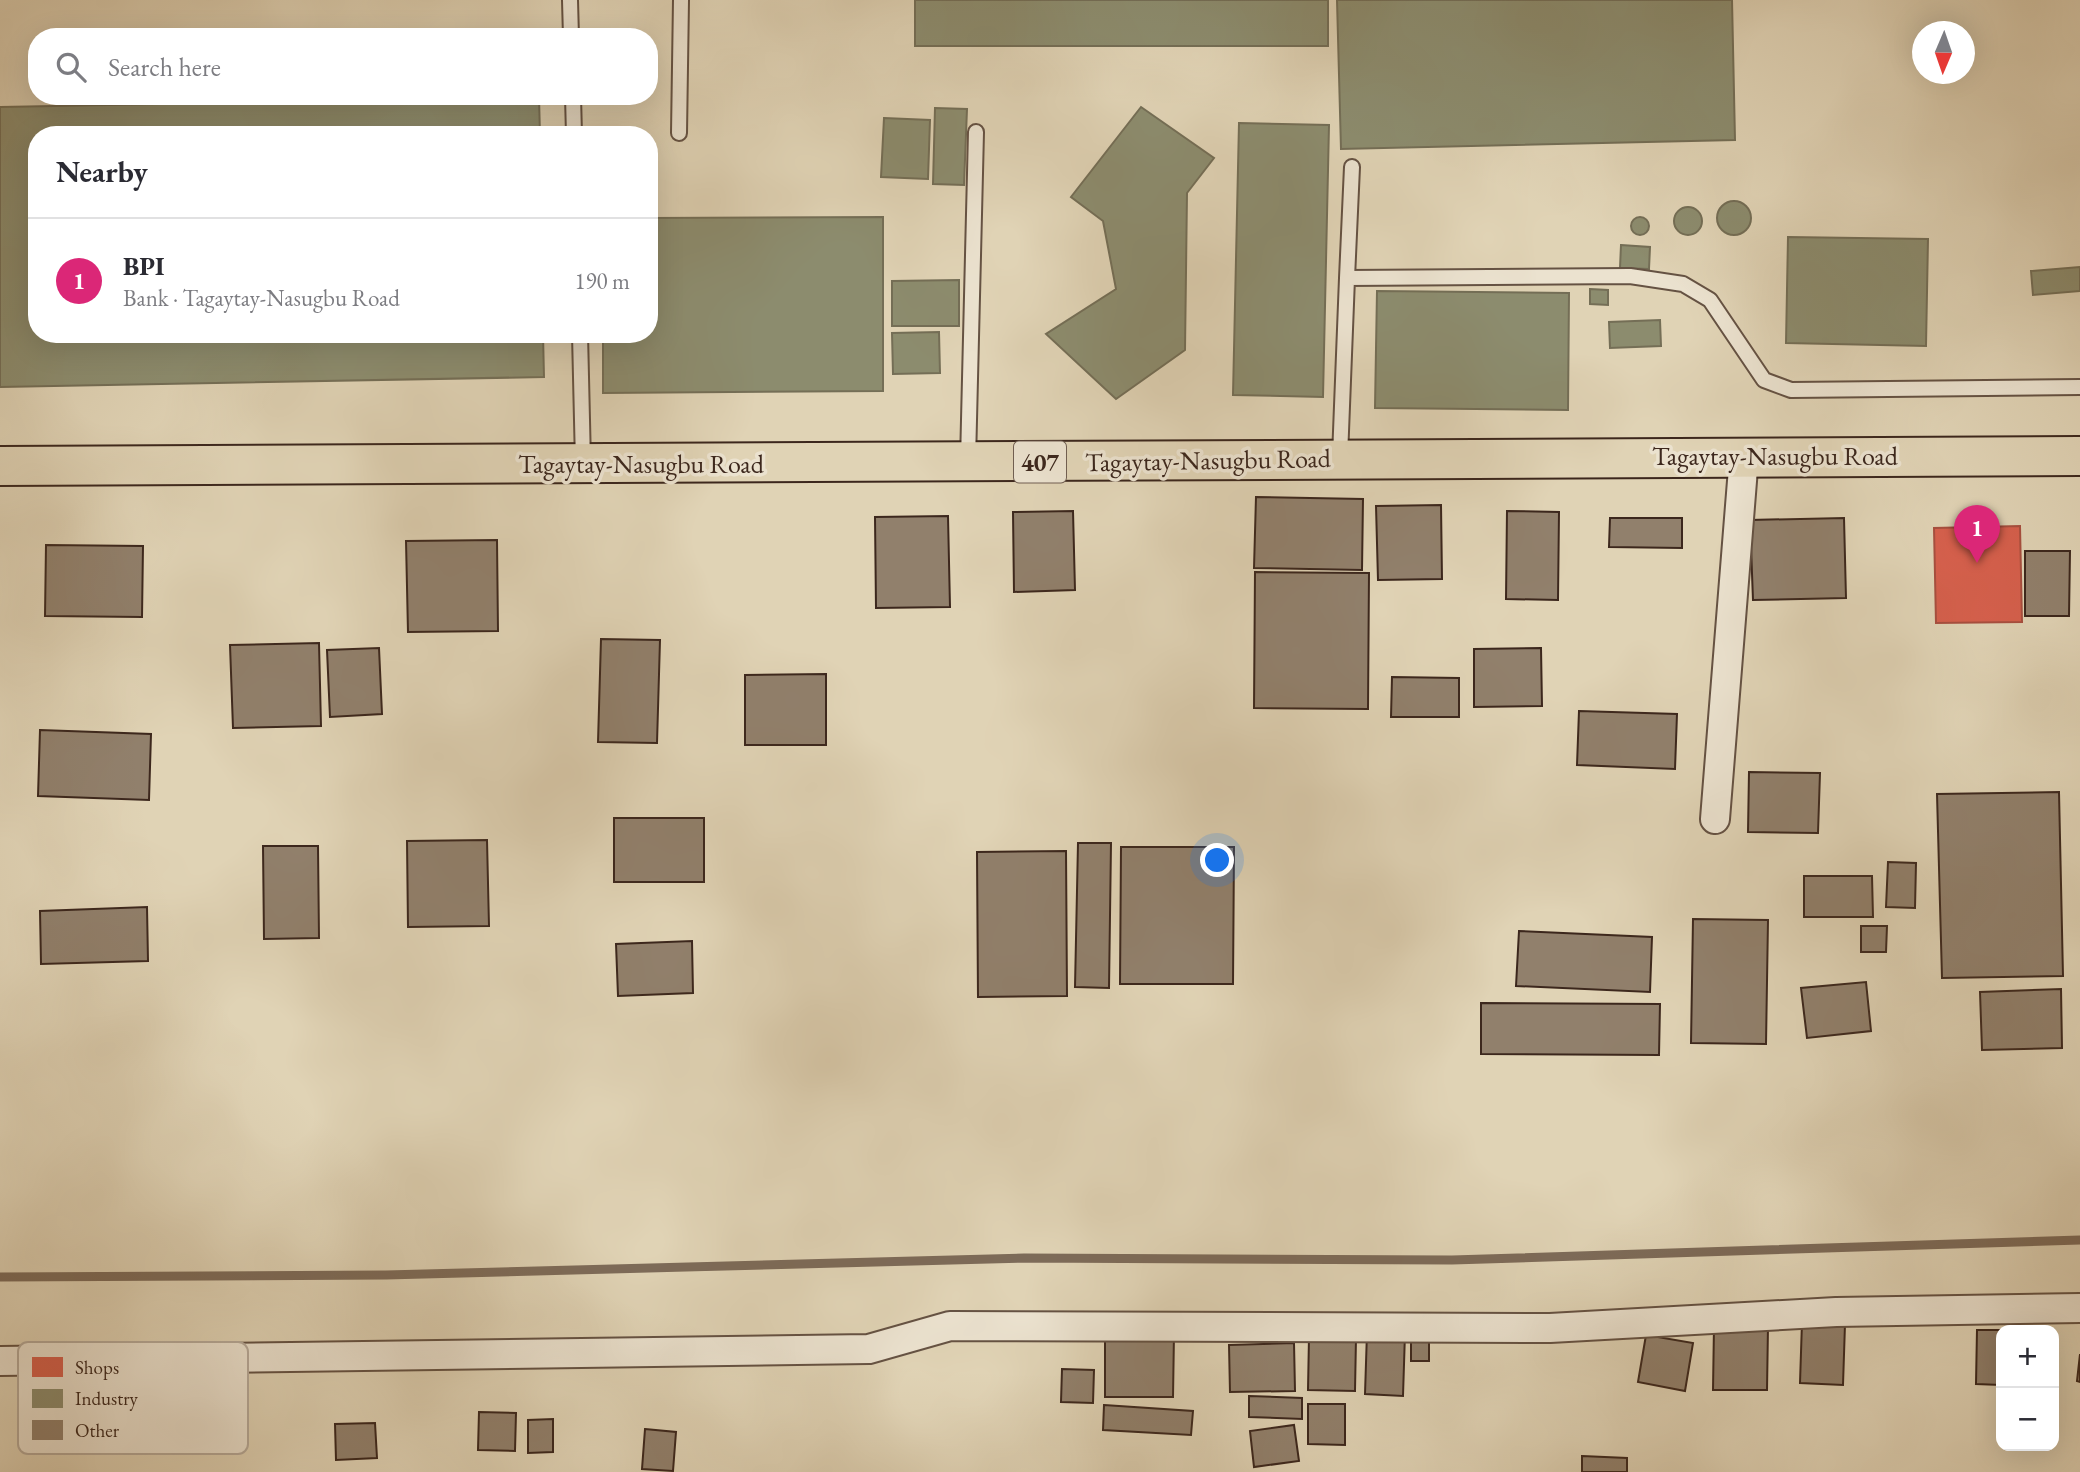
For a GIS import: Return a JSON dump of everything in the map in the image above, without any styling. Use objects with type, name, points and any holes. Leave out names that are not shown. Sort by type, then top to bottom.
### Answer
[{"type":"main road","name":"Tagaytay-Nasugbu Road","points":[[0,466],[2080,456]]},
{"type":"street","points":[[1714,819],[1745,456]]},
{"type":"street","points":[[248,1358],[869,1349],[950,1326],[1550,1328],[1836,1312],[2080,1308]]},
{"type":"street","points":[[0,1361],[18,1361]]},
{"type":"lane","points":[[570,0],[571,28]]},
{"type":"lane","points":[[680,133],[681,0]]},
{"type":"lane","points":[[573,105],[574,126]]},
{"type":"lane","points":[[968,463],[976,132]]},
{"type":"lane","points":[[1340,459],[1352,167]]},
{"type":"lane","points":[[1346,278],[1630,276],[1683,284],[1710,300],[1765,380],[1791,390],[2080,387]]},
{"type":"lane","points":[[580,343],[583,464]]},
{"type":"building: Shops","points":[[2020,526],[2022,622],[1936,623],[1934,528]]},
{"type":"building: Industry","points":[[915,0],[1328,0],[1328,46],[915,46]]},
{"type":"building: Industry","points":[[1337,0],[1732,0],[1735,140],[1341,149]]},
{"type":"building: Industry","points":[[539,105],[540,126],[28,126],[28,343],[543,343],[544,377],[0,387],[0,107]]},
{"type":"building: Industry","points":[[1141,107],[1214,158],[1187,193],[1185,350],[1116,399],[1046,334],[1116,289],[1103,221],[1071,197]]},
{"type":"building: Industry","points":[[935,108],[967,109],[964,185],[933,184]]},
{"type":"building: Industry","points":[[884,118],[930,120],[928,179],[881,177]]},
{"type":"building: Industry","points":[[1239,123],[1329,125],[1323,397],[1233,395]]},
{"type":"building: Industry","points":[[1734,201],[1746,206],[1751,218],[1746,230],[1734,235],[1722,230],[1717,218],[1722,206]]},
{"type":"building: Industry","points":[[1688,207],[1698,211],[1702,221],[1698,231],[1688,235],[1678,231],[1674,221],[1678,211]]},
{"type":"building: Industry","points":[[883,217],[883,391],[603,393],[603,343],[658,343],[658,218]]},
{"type":"building: Industry","points":[[1640,217],[1646,220],[1649,226],[1646,232],[1640,235],[1634,232],[1631,226],[1634,220]]},
{"type":"building: Industry","points":[[1788,237],[1928,239],[1926,346],[1786,343]]},
{"type":"building: Industry","points":[[1621,245],[1650,247],[1649,269],[1620,268]]},
{"type":"building: Industry","points":[[2080,267],[2080,291],[2033,295],[2031,271]]},
{"type":"building: Industry","points":[[959,280],[959,326],[892,326],[892,281]]},
{"type":"building: Industry","points":[[1590,289],[1608,290],[1608,305],[1590,304]]},
{"type":"building: Industry","points":[[1377,291],[1569,293],[1568,410],[1375,408]]},
{"type":"building: Industry","points":[[1660,320],[1661,346],[1610,348],[1609,322]]},
{"type":"building: Industry","points":[[939,332],[940,373],[893,374],[892,333]]},
{"type":"building: Other","points":[[1256,497],[1363,499],[1362,570],[1254,568]]},
{"type":"building: Other","points":[[1441,505],[1442,579],[1378,580],[1376,506]]},
{"type":"building: Other","points":[[1073,511],[1075,590],[1014,592],[1013,512]]},
{"type":"building: Other","points":[[1507,511],[1559,512],[1558,600],[1506,599]]},
{"type":"building: Other","points":[[948,516],[950,607],[876,608],[875,517]]},
{"type":"building: Other","points":[[1610,518],[1682,518],[1682,548],[1609,547]]},
{"type":"building: Other","points":[[1844,518],[1846,598],[1753,600],[1750,520]]},
{"type":"building: Other","points":[[497,540],[498,631],[408,632],[406,541]]},
{"type":"building: Other","points":[[46,545],[143,546],[142,617],[45,616]]},
{"type":"building: Other","points":[[2025,551],[2070,551],[2069,616],[2025,616]]},
{"type":"building: Other","points":[[1255,572],[1369,573],[1368,709],[1254,708]]},
{"type":"building: Other","points":[[601,639],[660,640],[657,743],[598,742]]},
{"type":"building: Other","points":[[319,643],[321,726],[233,728],[230,645]]},
{"type":"building: Other","points":[[379,648],[382,714],[330,717],[327,650]]},
{"type":"building: Other","points":[[1541,648],[1542,706],[1474,707],[1474,649]]},
{"type":"building: Other","points":[[826,674],[826,745],[745,745],[745,675]]},
{"type":"building: Other","points":[[1392,677],[1459,678],[1459,717],[1391,717]]},
{"type":"building: Other","points":[[1579,711],[1677,714],[1675,769],[1577,765]]},
{"type":"building: Other","points":[[40,730],[151,734],[149,800],[38,796]]},
{"type":"building: Other","points":[[1749,772],[1820,773],[1818,833],[1748,832]]},
{"type":"building: Other","points":[[2059,792],[2063,976],[1942,978],[1937,794]]},
{"type":"building: Other","points":[[614,818],[704,818],[704,882],[614,882]]},
{"type":"building: Other","points":[[487,840],[489,926],[408,927],[407,841]]},
{"type":"building: Other","points":[[1078,843],[1111,843],[1109,988],[1075,987]]},
{"type":"building: Other","points":[[263,846],[318,846],[319,938],[264,939]]},
{"type":"building: Other","points":[[1121,847],[1234,847],[1233,984],[1120,984]]},
{"type":"building: Other","points":[[1066,851],[1067,996],[978,997],[977,852]]},
{"type":"building: Other","points":[[1888,862],[1916,863],[1915,908],[1886,907]]},
{"type":"building: Other","points":[[1804,876],[1872,876],[1873,917],[1804,917]]},
{"type":"building: Other","points":[[147,907],[148,961],[41,964],[40,911]]},
{"type":"building: Other","points":[[1693,919],[1768,920],[1766,1044],[1691,1043]]},
{"type":"building: Other","points":[[1861,926],[1887,926],[1886,952],[1861,952]]},
{"type":"building: Other","points":[[1519,931],[1652,937],[1650,992],[1516,986]]},
{"type":"building: Other","points":[[692,941],[693,993],[618,996],[616,944]]},
{"type":"building: Other","points":[[1866,982],[1871,1031],[1807,1038],[1801,988]]},
{"type":"building: Other","points":[[2061,989],[2062,1048],[1982,1050],[1980,992]]},
{"type":"building: Other","points":[[1481,1003],[1660,1004],[1659,1055],[1481,1054]]},
{"type":"building: Other","points":[[1802,1322],[1845,1324],[1843,1385],[1800,1383]]},
{"type":"building: Other","points":[[1714,1326],[1768,1326],[1767,1390],[1713,1390]]},
{"type":"building: Other","points":[[1977,1330],[1996,1330],[1996,1385],[1976,1384]]},
{"type":"building: Other","points":[[1367,1332],[1405,1333],[1403,1396],[1365,1394]]},
{"type":"building: Other","points":[[1105,1333],[1174,1333],[1173,1397],[1105,1397]]},
{"type":"building: Other","points":[[1646,1335],[1693,1343],[1685,1391],[1638,1382]]},
{"type":"building: Other","points":[[1309,1337],[1356,1338],[1355,1391],[1308,1390]]},
{"type":"building: Other","points":[[1411,1340],[1429,1340],[1429,1361],[1411,1361]]},
{"type":"building: Other","points":[[1294,1343],[1295,1391],[1230,1392],[1229,1345]]},
{"type":"building: Other","points":[[2080,1354],[2080,1382],[2077,1381]]},
{"type":"building: Other","points":[[1062,1369],[1094,1370],[1093,1403],[1061,1402]]},
{"type":"building: Other","points":[[1249,1396],[1302,1398],[1302,1419],[1249,1417]]},
{"type":"building: Other","points":[[1308,1404],[1345,1404],[1345,1445],[1308,1444]]},
{"type":"building: Other","points":[[1104,1405],[1193,1411],[1191,1435],[1103,1430]]},
{"type":"building: Other","points":[[479,1412],[516,1413],[515,1451],[478,1450]]},
{"type":"building: Other","points":[[553,1419],[553,1452],[528,1453],[528,1420]]},
{"type":"building: Other","points":[[375,1423],[377,1458],[336,1460],[335,1424]]},
{"type":"building: Other","points":[[1294,1425],[1299,1461],[1254,1467],[1250,1431]]},
{"type":"building: Other","points":[[645,1429],[676,1432],[673,1471],[642,1469]]},
{"type":"building: Other","points":[[1582,1456],[1627,1458],[1627,1472],[1582,1472]]},
{"type":"waterway","points":[[0,1277],[386,1275],[1024,1258],[1452,1260],[2080,1240]]},
{"type":"place","name":"BPI","points":[[1977,563]]}]
